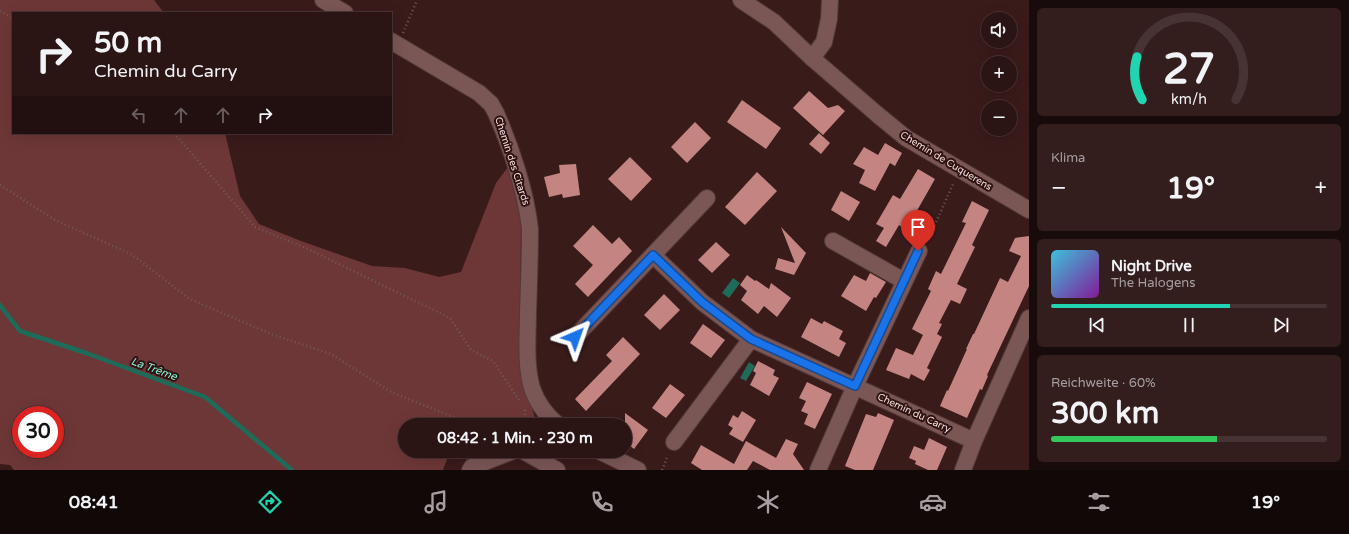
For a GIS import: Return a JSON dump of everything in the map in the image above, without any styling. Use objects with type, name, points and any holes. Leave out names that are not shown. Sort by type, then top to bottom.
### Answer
[{"type":"street","points":[[323,0],[342,12]]},
{"type":"street","name":"Chemin de Cuquerens","points":[[741,0],[774,22],[812,58],[906,138],[1029,210]]},
{"type":"street","points":[[812,58],[824,42],[829,19],[830,0]]},
{"type":"street","name":"Chemin des Citards","points":[[392,41],[479,93],[491,104],[496,113],[524,192],[528,211],[530,229],[527,341],[529,374],[532,388],[538,403],[550,418]]},
{"type":"street","points":[[575,337],[707,198]]},
{"type":"street","points":[[833,242],[904,281]]},
{"type":"street","points":[[818,470],[855,386],[918,251]]},
{"type":"street","name":"Chemin du Carry","points":[[653,255],[702,302],[751,339],[974,441]]},
{"type":"street","points":[[963,470],[974,441],[1029,318]]},
{"type":"street","points":[[674,442],[751,339]]},
{"type":"street","points":[[470,470],[472,467],[495,458]]},
{"type":"street","points":[[536,458],[557,470]]},
{"type":"street","points":[[613,458],[638,470]]},
{"type":"path","points":[[392,41],[404,32],[417,0]]},
{"type":"path","points":[[0,12],[12,18]]},
{"type":"path","points":[[175,134],[255,228],[308,249],[450,318],[471,350],[493,361],[525,409],[525,418]]},
{"type":"path","points":[[918,251],[932,231],[960,170]]},
{"type":"path","points":[[0,185],[55,220],[131,254],[190,299],[270,334],[331,354],[391,392],[456,418]]},
{"type":"shaded area","points":[[0,0],[154,0],[163,12],[12,12],[12,134],[225,134],[240,196],[259,224],[301,241],[372,266],[405,268],[439,277],[461,272],[496,183],[508,167],[521,219],[520,367],[535,418],[398,418],[398,458],[447,458],[443,470],[14,470],[10,465],[0,464]]},
{"type":"water","points":[[733,278],[740,283],[729,298],[722,293]]},
{"type":"water","points":[[749,362],[755,366],[746,381],[740,378]]},
{"type":"building","points":[[809,91],[828,108],[838,105],[845,111],[823,135],[793,108]]},
{"type":"building","points":[[742,100],[781,128],[766,149],[727,122]]},
{"type":"building","points":[[695,122],[711,138],[687,163],[671,147]]},
{"type":"building","points":[[819,133],[830,143],[821,154],[809,144]]},
{"type":"building","points":[[885,143],[902,153],[895,166],[890,163],[875,191],[859,183],[865,170],[853,164],[864,147],[878,155]]},
{"type":"building","points":[[630,157],[652,179],[631,201],[608,179]]},
{"type":"building","points":[[576,164],[580,195],[563,198],[562,194],[549,197],[544,177],[560,173],[559,165]]},
{"type":"building","points":[[918,169],[935,179],[906,230],[899,225],[886,247],[876,241],[884,228],[876,224],[893,195],[900,199]]},
{"type":"building","points":[[757,172],[777,191],[745,225],[725,207]]},
{"type":"building","points":[[841,191],[860,202],[849,221],[831,210]]},
{"type":"building","points":[[972,201],[989,210],[972,245],[975,247],[957,284],[967,289],[960,304],[951,300],[939,323],[942,324],[937,334],[942,337],[927,368],[930,370],[924,381],[911,374],[909,379],[886,370],[896,348],[913,355],[923,335],[912,329],[931,291],[928,289],[936,271],[941,274],[966,223],[962,222]]},
{"type":"building","points":[[593,225],[612,244],[619,237],[632,251],[588,297],[575,284],[593,265],[573,246]]},
{"type":"building","points":[[781,227],[806,253],[794,275],[775,269],[778,258],[795,263]]},
{"type":"building","points":[[1029,236],[1029,286],[987,375],[988,376],[982,390],[980,389],[967,418],[940,406],[1000,278],[1008,282],[1021,256],[1009,251],[1015,238]]},
{"type":"building","points":[[716,242],[730,255],[712,273],[698,260]]},
{"type":"building","points":[[870,273],[886,282],[876,298],[874,297],[866,311],[841,296],[854,275],[866,281]]},
{"type":"building","points":[[747,275],[769,289],[771,283],[791,298],[777,317],[764,306],[758,314],[741,300],[747,291],[740,285]]},
{"type":"building","points":[[664,294],[680,310],[660,330],[644,315]]},
{"type":"building","points":[[811,318],[822,324],[824,321],[843,331],[839,339],[846,343],[839,357],[801,337]]},
{"type":"building","points":[[703,324],[725,340],[711,358],[690,343]]},
{"type":"building","points":[[623,337],[640,354],[586,411],[575,399],[612,361],[606,355]]},
{"type":"building","points":[[758,361],[775,370],[773,375],[779,378],[769,396],[750,385],[756,373],[753,371]]},
{"type":"building","points":[[807,382],[832,394],[815,429],[804,424],[808,414],[801,411],[806,401],[799,398]]},
{"type":"building","points":[[670,384],[685,395],[666,418],[652,408]]},
{"type":"building","points":[[742,411],[756,420],[743,442],[729,434],[733,428],[728,425],[733,415],[738,418]]},
{"type":"building","points":[[625,413],[632,418],[625,418]]},
{"type":"building","points":[[878,413],[894,420],[873,470],[855,470],[845,466],[866,414],[876,417]]},
{"type":"building","points":[[632,418],[648,430],[634,449],[632,447]]},
{"type":"building","points":[[929,438],[947,447],[937,470],[928,470],[915,464],[916,461],[909,458],[914,446],[924,450]]},
{"type":"building","points":[[786,439],[798,444],[793,454],[804,470],[770,470],[753,461],[747,470],[702,470],[691,463],[701,445],[734,464],[746,441],[776,458]]},
{"type":"waterway","name":"La Trême","points":[[0,305],[20,331],[86,353],[205,397],[292,470]]},
{"type":"route","points":[[575,337],[653,255],[702,302],[751,339],[855,386],[918,251]]}]
